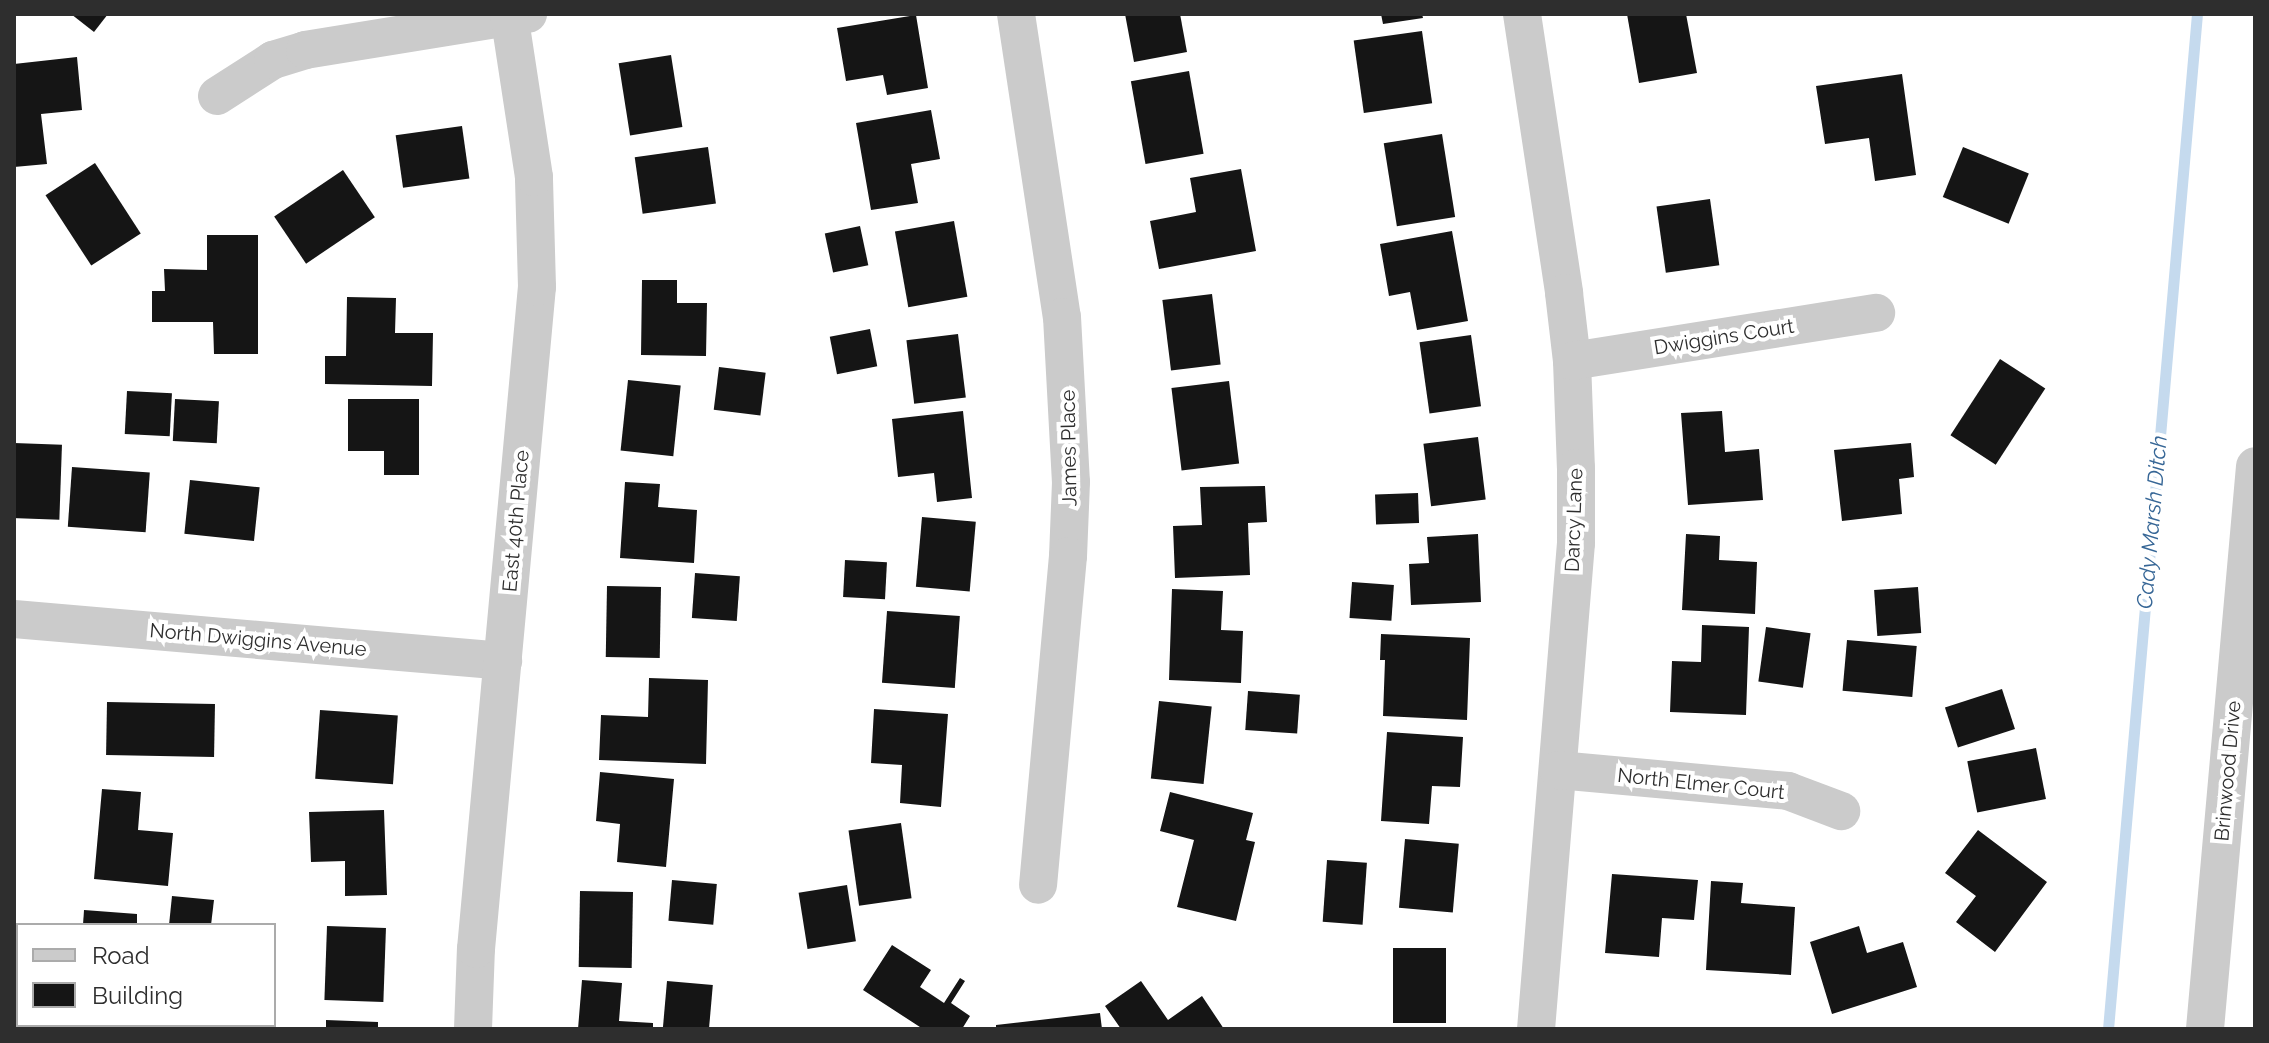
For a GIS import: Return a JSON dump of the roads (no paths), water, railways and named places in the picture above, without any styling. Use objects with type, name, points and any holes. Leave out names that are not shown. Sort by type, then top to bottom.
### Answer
[{"type":"street","name":"James Place","points":[[1016,14],[1062,317],[1071,468],[1068,556],[1038,885]]},
{"type":"street","name":"Darcy Lane","points":[[1522,14],[1572,361],[1576,543],[1536,1029]]},
{"type":"street","points":[[217,96],[273,60],[305,50],[515,15]]},
{"type":"street","name":"East 40th Place","points":[[473,1029],[537,287],[538,231],[534,177],[515,15]]},
{"type":"street","name":"Dwiggins Court","points":[[1572,361],[1876,313]]},
{"type":"street","name":"Brinwood Drive","points":[[2205,1029],[2244,712],[2255,466]]},
{"type":"street","name":"North Dwiggins Avenue","points":[[14,619],[503,661]]},
{"type":"street","name":"North Elmer Court","points":[[1558,770],[1788,791],[1841,811]]},
{"type":"waterway","name":"Cady Marsh Ditch","points":[[2108,1029],[2197,14]]}]
